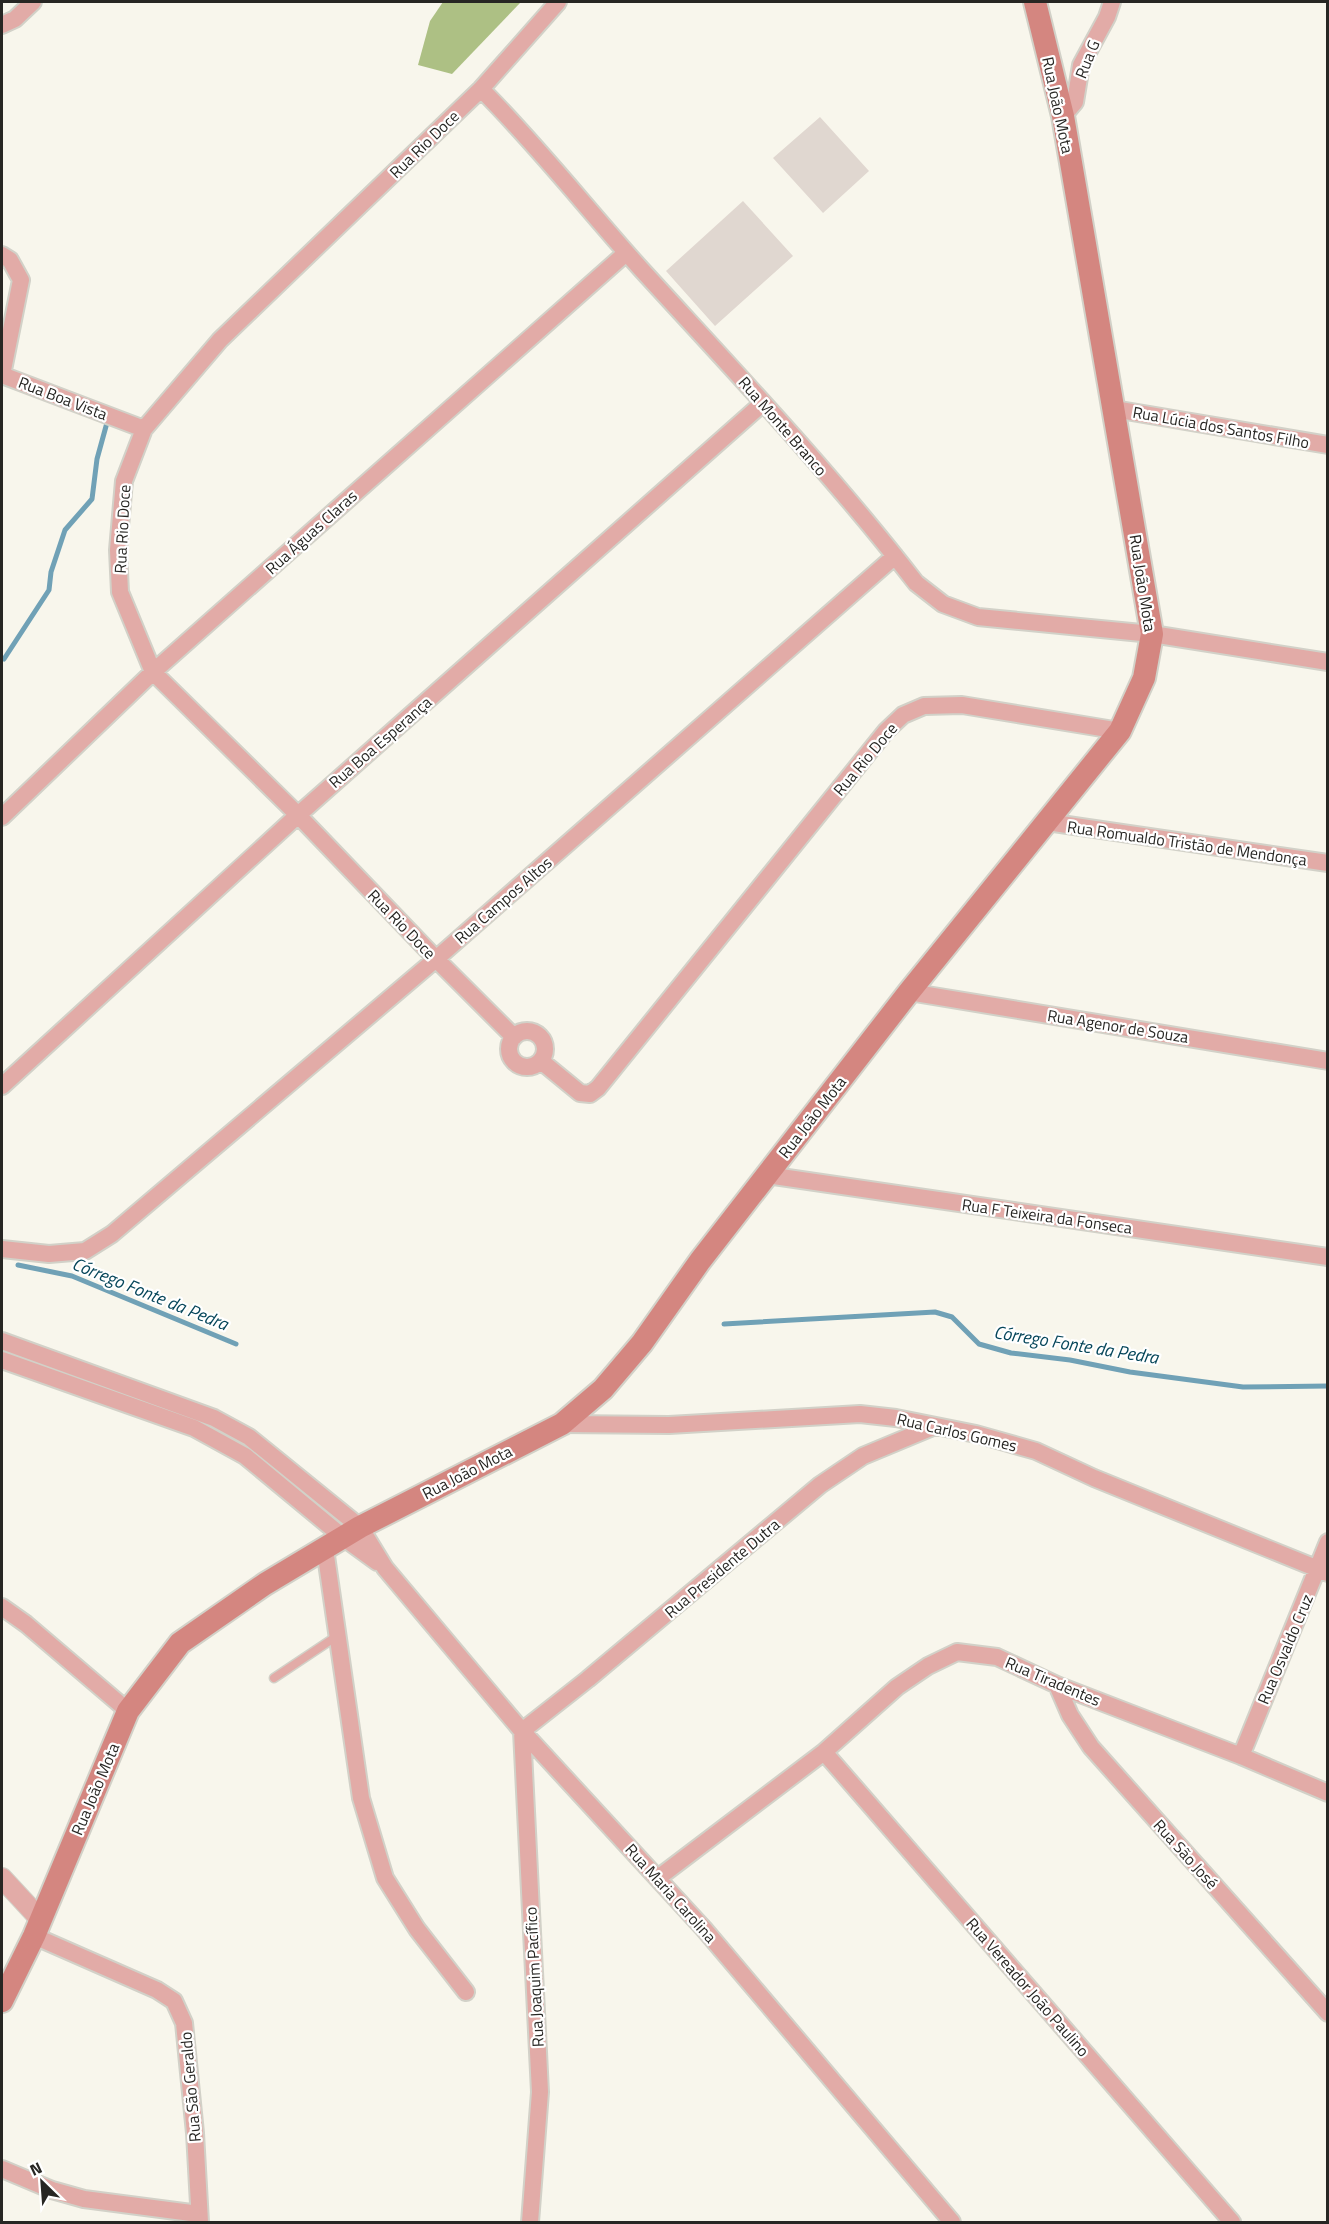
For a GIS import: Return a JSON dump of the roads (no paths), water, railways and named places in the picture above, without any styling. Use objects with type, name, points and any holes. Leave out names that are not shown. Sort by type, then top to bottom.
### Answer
[{"type":"main road","name":"Rua João Mota","points":[[2,2001],[37,1927],[128,1711],[180,1643],[265,1584],[343,1538],[562,1424],[603,1389],[624,1366],[700,1261],[909,992],[1120,731],[1144,678],[1152,634],[1063,116],[1035,2]]},
{"type":"street","points":[[2,25],[15,19],[33,2]]},
{"type":"street","name":"Rua Rio Doce","points":[[514,1037],[435,959],[298,815],[153,672],[120,592],[118,550],[124,481],[144,429],[220,340],[481,89],[558,2]]},
{"type":"street","name":"Rua G","points":[[1063,116],[1075,102],[1081,65],[1107,17],[1112,2]]},
{"type":"street","name":"Rua Monte Branco","points":[[481,89],[522,130],[627,252],[763,403],[896,556],[916,583],[943,603],[978,617],[1152,634],[1328,662]]},
{"type":"street","name":"Rua Águas Claras","points":[[2,817],[153,672],[627,252]]},
{"type":"street","name":"Rua Boa Vista","points":[[2,255],[10,260],[21,280],[2,376],[144,429]]},
{"type":"street","name":"Rua Boa Esperança","points":[[2,1086],[298,815],[763,403]]},
{"type":"street","name":"Rua Lúcia dos Santos Filho","points":[[1114,409],[1328,446]]},
{"type":"street","name":"Rua Campos Altos","points":[[2,1249],[49,1254],[85,1251],[112,1234],[435,959],[896,556]]},
{"type":"street","name":"Rua Rio Doce","points":[[541,1061],[580,1093],[590,1094],[598,1088],[886,731],[903,715],[924,706],[962,705],[1120,731]]},
{"type":"street","name":"Rua Romualdo Tristão de Mendonça","points":[[1047,822],[1328,863]]},
{"type":"street","name":"Rua Agenor de Souza","points":[[909,992],[1328,1061]]},
{"type":"street","points":[[527,1031],[540,1036],[545,1048],[541,1061],[528,1067],[515,1062],[510,1050],[514,1037],[520,1032],[527,1031]]},
{"type":"street","name":"Rua F Teixeira da Fonseca","points":[[766,1175],[1328,1257]]},
{"type":"street","points":[[2,1341],[214,1418],[249,1437],[343,1538],[338,1635],[361,1798],[386,1878],[417,1929],[466,1992]]},
{"type":"street","points":[[2,1360],[195,1428],[245,1456],[343,1538]]},
{"type":"street","name":"Rua Carlos Gomes","points":[[562,1424],[669,1425],[860,1414],[896,1418],[976,1434],[1036,1451],[1094,1478],[1323,1571]]},
{"type":"street","name":"Rua Presidente Dutra","points":[[522,1731],[588,1679],[820,1485],[863,1456],[935,1426]]},
{"type":"street","name":"Rua Maria Carolina","points":[[343,1538],[386,1568],[522,1731],[712,1939],[952,2223]]},
{"type":"street","name":"Rua Osvaldo Cruz","points":[[1241,1756],[1323,1571],[1328,1542]]},
{"type":"street","points":[[2,1606],[128,1711]]},
{"type":"street","name":"Rua Tiradentes","points":[[658,1878],[824,1752],[897,1687],[928,1666],[957,1652],[998,1657],[1057,1685],[1328,1792]]},
{"type":"street","name":"Rua São José","points":[[1057,1685],[1070,1715],[1091,1747],[1328,2013]]},
{"type":"street","name":"Rua Joaquim Pacífico","points":[[522,1731],[540,2092],[530,2223]]},
{"type":"street","name":"Rua Vereador João Paulino","points":[[824,1752],[1232,2223]]},
{"type":"street","points":[[2,1878],[37,1927]]},
{"type":"street","name":"Rua São Geraldo","points":[[37,1927],[174,2001],[184,2023],[195,2133],[199,2218]]},
{"type":"street","points":[[2,2169],[52,2190],[84,2199],[199,2218]]},
{"type":"lane","points":[[274,1678],[338,1635]]},
{"type":"waterway","points":[[4,659],[49,590],[51,572],[65,530],[92,499],[97,459],[108,419]]},
{"type":"waterway","name":"Córrego Fonte da Pedra","points":[[18,1265],[72,1276],[236,1344]]},
{"type":"waterway","name":"Córrego Fonte da Pedra","points":[[724,1324],[935,1312],[952,1317],[979,1344],[1011,1353],[1243,1387],[1328,1386]]}]
